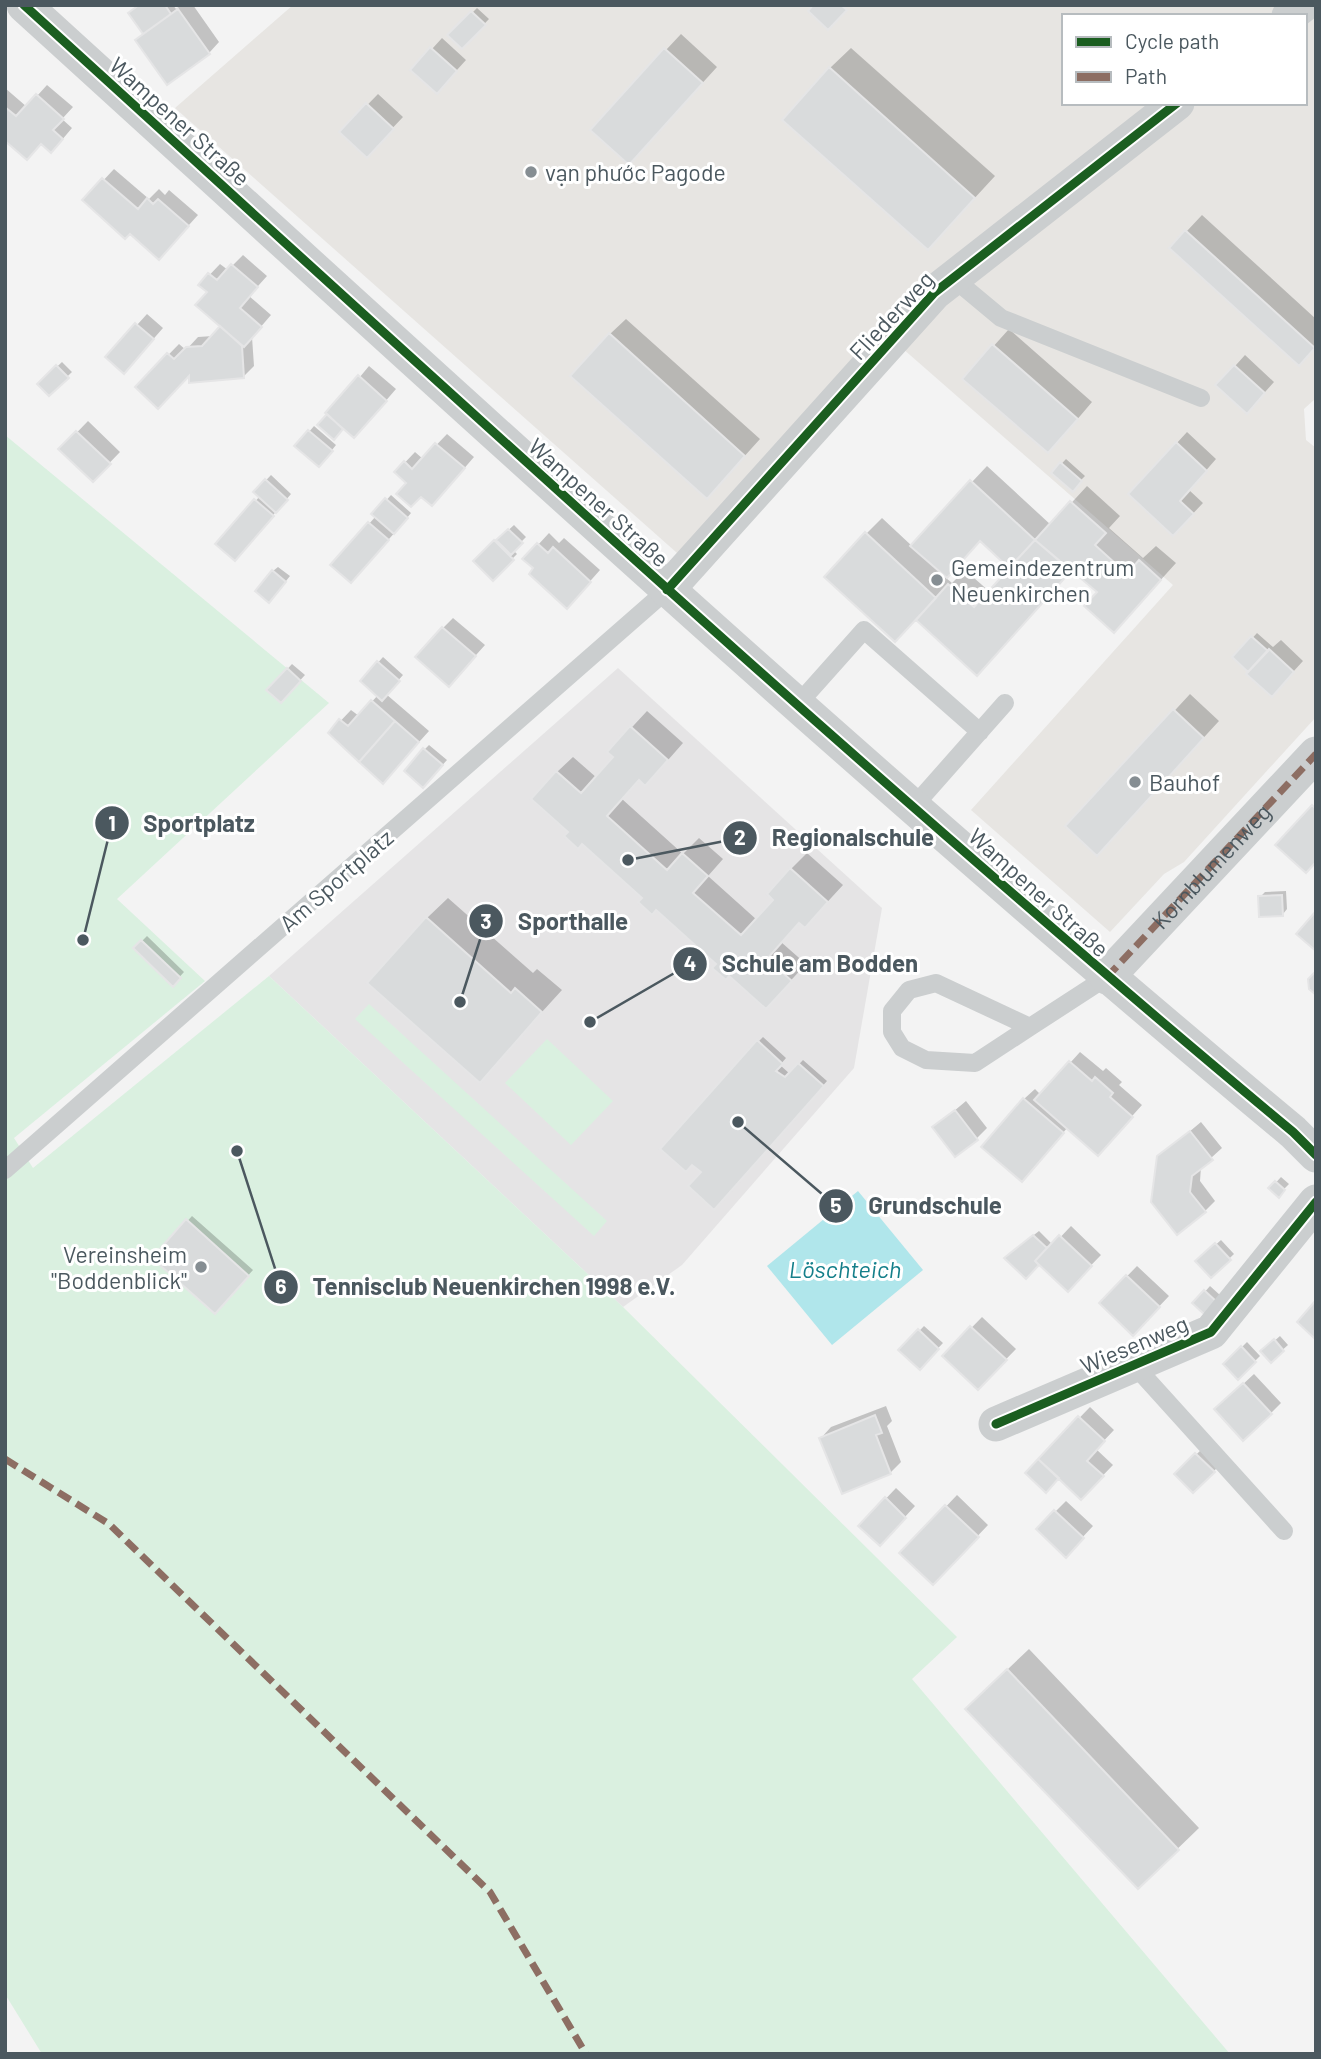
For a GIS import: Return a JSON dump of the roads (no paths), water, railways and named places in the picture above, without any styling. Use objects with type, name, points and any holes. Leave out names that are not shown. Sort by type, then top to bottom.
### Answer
[{"type":"street","name":"Wampener Straße","points":[[24,5],[667,590],[1107,977],[1293,1132],[1316,1155]]},
{"type":"street","name":"Fliederweg","points":[[667,590],[934,293],[1174,105]]},
{"type":"street","name":"Kornblumenweg","points":[[1107,977],[1316,754]]},
{"type":"street","name":"Wiesenweg","points":[[996,1424],[1211,1332],[1316,1202]]},
{"type":"lane","points":[[5,15],[18,5]]},
{"type":"lane","points":[[953,278],[1001,318],[1201,398]]},
{"type":"lane","name":"Am Sportplatz","points":[[5,1170],[667,590]]},
{"type":"lane","points":[[799,704],[864,630],[980,732]]},
{"type":"lane","points":[[914,806],[1005,703]]},
{"type":"lane","points":[[1030,1027],[936,983],[909,990],[892,1011],[892,1032],[902,1048],[926,1060],[975,1063],[1107,977]]},
{"type":"lane","points":[[1134,1365],[1284,1531]]},
{"type":"water","name":"Löschteich","points":[[858,1191],[923,1270],[832,1345],[767,1266]]},
{"type":"place","name":"vạn phước Pagode","points":[[531,172]]},
{"type":"place","name":"Gemeindezentrum Neuenkirchen","points":[[937,580]]},
{"type":"place","name":"Bauhof","points":[[1135,782]]},
{"type":"place","name":"Regionalschule","points":[[628,860]]},
{"type":"place","name":"Sportplatz","points":[[83,940]]},
{"type":"place","name":"Sporthalle","points":[[460,1002]]},
{"type":"place","name":"Schule am Bodden","points":[[590,1022]]},
{"type":"place","name":"Grundschule","points":[[738,1122]]},
{"type":"place","name":"Tennisclub Neuenkirchen 1998 e.V.","points":[[237,1151]]},
{"type":"place","name":"Vereinsheim \"Boddenblick\"","points":[[201,1267]]}]
